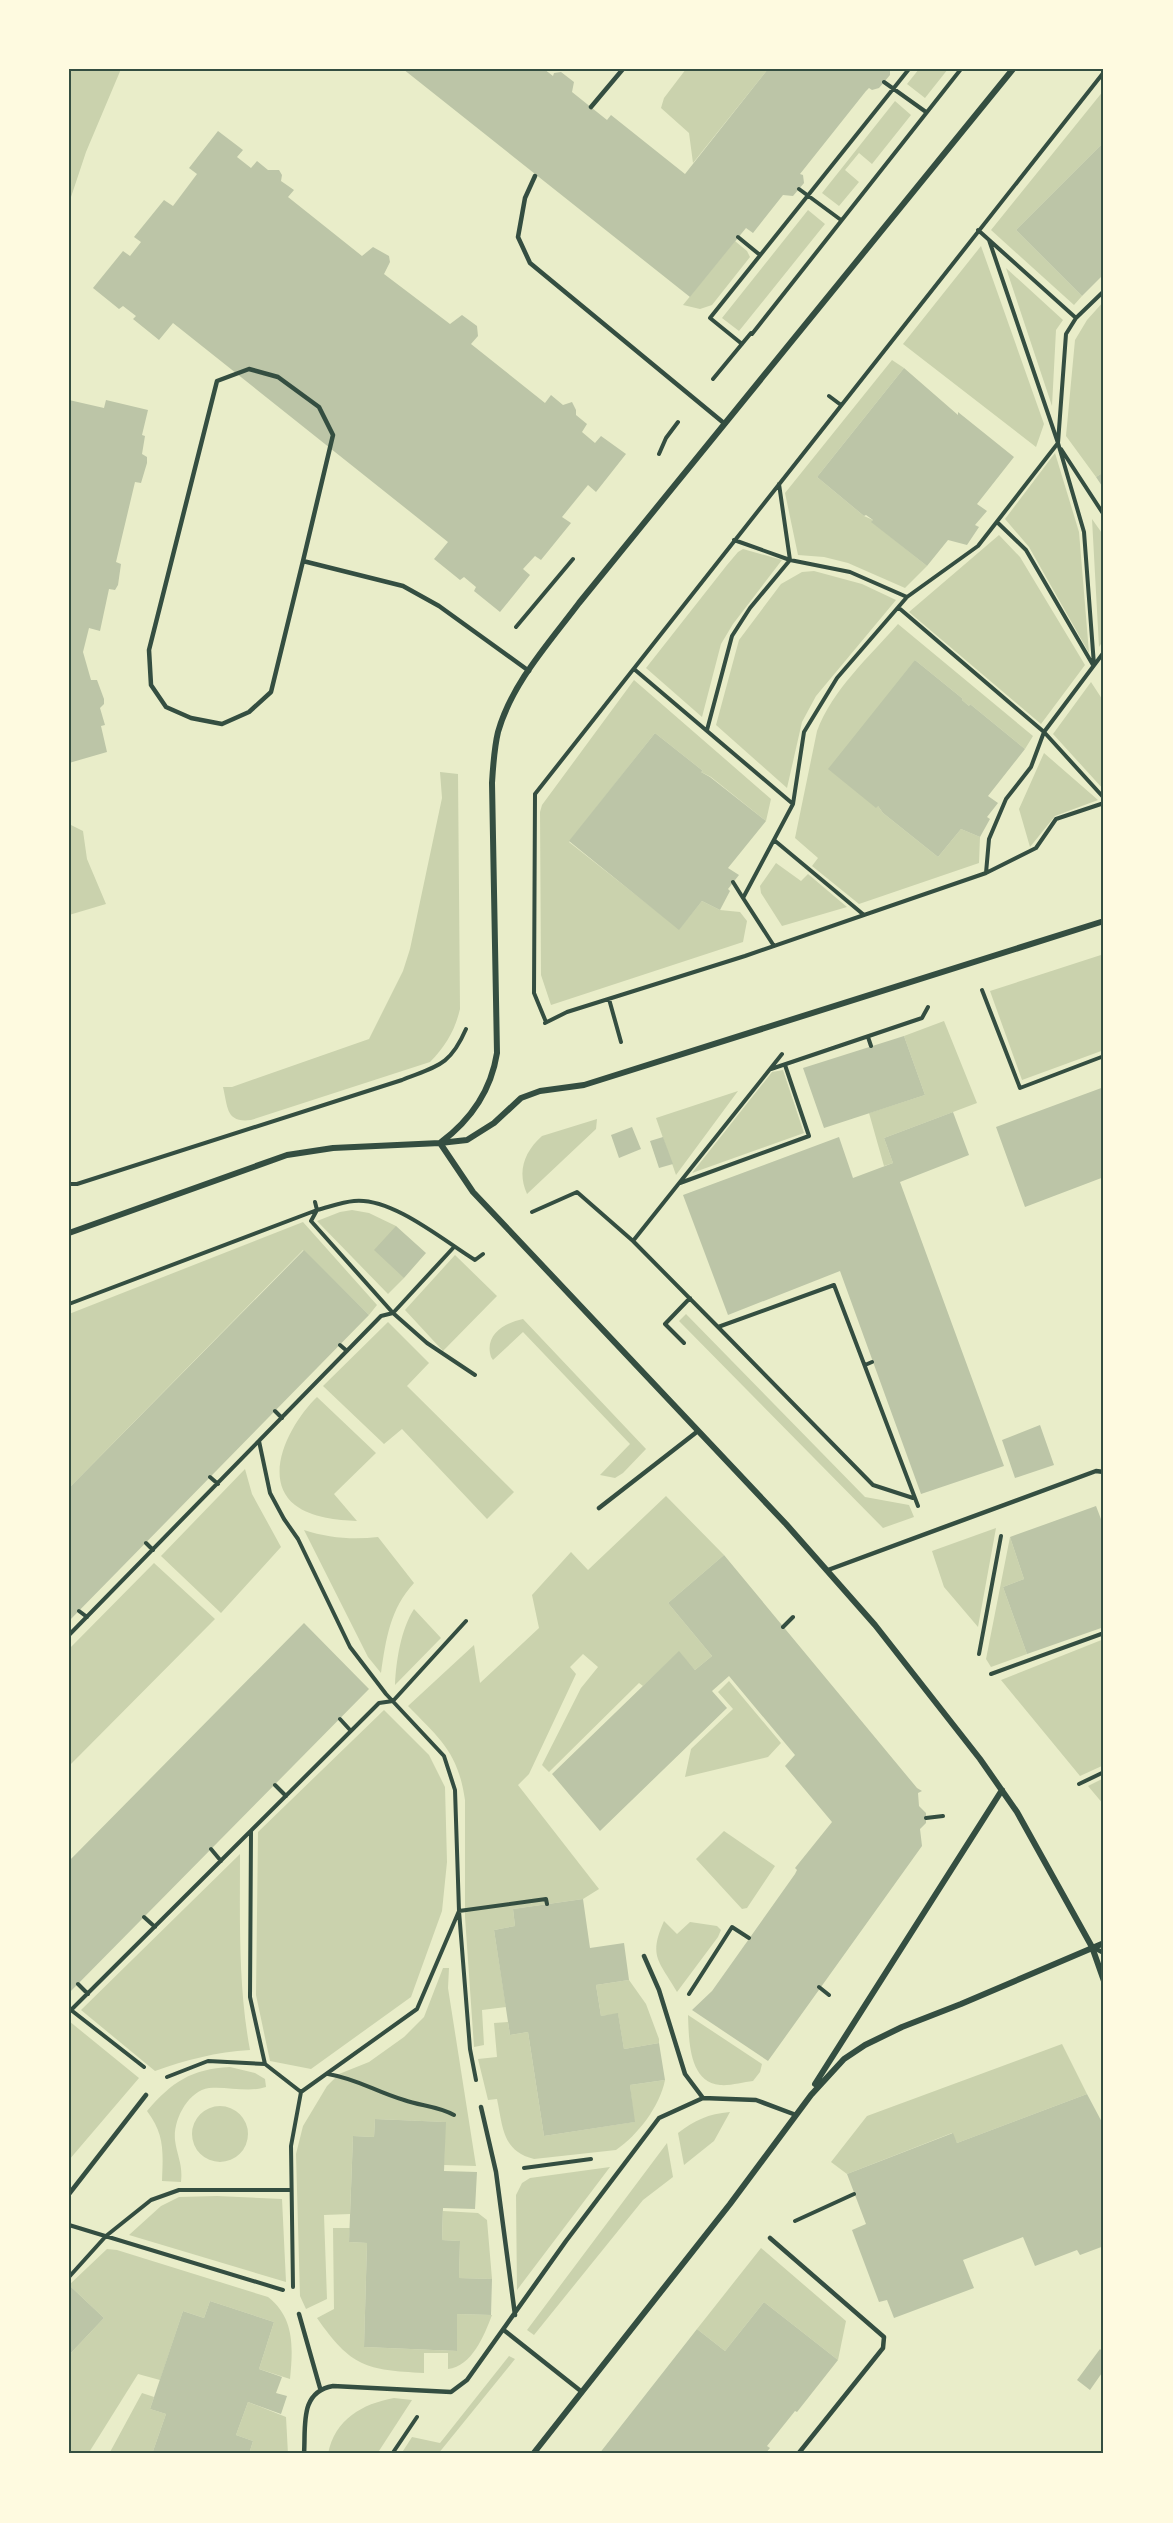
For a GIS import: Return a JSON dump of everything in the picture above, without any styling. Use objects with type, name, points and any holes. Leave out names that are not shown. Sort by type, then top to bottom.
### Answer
[{"type":"street","points":[[440,1143],[464,1124],[488,1089],[495,1064],[498,1040],[493,830],[494,753],[504,714],[529,671],[579,603],[1013,69]]},
{"type":"street","points":[[69,1233],[287,1155],[353,1146],[440,1143],[475,1137],[521,1098],[532,1093],[584,1085],[1104,921]]},
{"type":"street","points":[[440,1143],[473,1192],[828,1570],[927,1690],[1002,1790],[1032,1836],[1092,1947],[1104,1981]]},
{"type":"street","points":[[796,2115],[1002,1790]]},
{"type":"street","points":[[533,2454],[730,2204],[826,2075],[864,2044],[1104,1943]]},
{"type":"lane","points":[[591,107],[623,69]]},
{"type":"lane","points":[[535,176],[525,198],[518,237],[530,262],[725,424]]},
{"type":"lane","points":[[249,369],[278,377],[319,408],[333,435],[303,561],[271,692],[249,712],[222,724],[191,718],[166,707],[151,685],[149,650],[218,381],[249,369]]},
{"type":"lane","points":[[303,561],[404,586],[439,606],[529,671]]},
{"type":"lane","points":[[599,1508],[698,1431]]},
{"type":"lane","points":[[828,1570],[1096,1471],[1104,1472]]},
{"type":"lane","points":[[1092,1947],[1104,1953]]},
{"type":"lane","points":[[644,1956],[685,2074],[703,2098]]},
{"type":"lane","points":[[69,2194],[146,2094]]},
{"type":"lane","points":[[304,2454],[307,2410],[312,2395],[320,2388],[333,2386],[451,2392],[467,2380],[505,2331],[566,2241],[659,2118],[703,2098],[756,2100],[796,2115]]},
{"type":"lane","points":[[481,2107],[496,2172],[515,2315]]},
{"type":"lane","points":[[770,2238],[884,2337],[883,2348],[798,2454]]},
{"type":"lane","points":[[299,2314],[320,2388]]},
{"type":"lane","points":[[505,2331],[582,2392]]},
{"type":"path","points":[[742,344],[710,318],[909,69]]},
{"type":"path","points":[[757,339],[751,333],[961,69]]},
{"type":"path","points":[[1104,72],[535,794],[534,993],[546,1023],[567,1012],[774,946],[986,873],[1036,848],[1056,819],[1104,803]]},
{"type":"path","points":[[884,82],[926,112]]},
{"type":"path","points":[[799,189],[841,220]]},
{"type":"path","points":[[978,230],[1076,318]]},
{"type":"path","points":[[738,237],[760,255]]},
{"type":"path","points":[[989,240],[1058,443],[1084,532],[1094,666]]},
{"type":"path","points":[[743,898],[793,804],[804,732],[837,678],[907,597],[978,546],[1058,443],[1066,334],[1076,318],[1104,291]]},
{"type":"path","points":[[829,396],[841,405]]},
{"type":"path","points":[[1058,443],[1104,515]]},
{"type":"path","points":[[707,730],[732,636],[750,608],[790,560],[779,483]]},
{"type":"path","points":[[997,522],[1026,550],[1094,666]]},
{"type":"path","points":[[734,540],[790,560],[850,572],[907,597]]},
{"type":"path","points":[[899,608],[1044,732],[1104,798]]},
{"type":"path","points":[[986,873],[989,839],[1006,799],[1031,767],[1044,732],[1104,652]]},
{"type":"path","points":[[634,669],[793,804]]},
{"type":"path","points":[[774,840],[864,916]]},
{"type":"path","points":[[733,882],[774,946]]},
{"type":"path","points":[[980,986],[1020,1088],[1104,1056]]},
{"type":"path","points":[[609,999],[622,1046]]},
{"type":"path","points":[[770,1070],[922,1018],[931,1003]]},
{"type":"path","points":[[69,1184],[77,1184],[402,1080],[446,1062],[459,1047],[466,1029],[476,1029]]},
{"type":"path","points":[[868,1036],[871,1046]]},
{"type":"path","points":[[633,1241],[784,1051]]},
{"type":"path","points":[[679,1183],[809,1136],[785,1065]]},
{"type":"path","points":[[290,1117],[291,1123]]},
{"type":"path","points":[[528,1213],[577,1192],[633,1241],[873,1485],[914,1498],[834,1286],[718,1327]]},
{"type":"path","points":[[69,1304],[317,1210],[356,1201],[384,1206],[417,1222],[475,1260],[483,1254]]},
{"type":"path","points":[[315,1202],[317,1210],[311,1221],[393,1313],[427,1343],[475,1375]]},
{"type":"path","points":[[69,1635],[346,1351],[381,1316],[393,1313],[454,1247]]},
{"type":"path","points":[[684,1343],[665,1324],[690,1298]]},
{"type":"path","points":[[340,1345],[346,1351]]},
{"type":"path","points":[[865,1365],[872,1362]]},
{"type":"path","points":[[275,1411],[282,1418]]},
{"type":"path","points":[[260,1441],[270,1493],[298,1539],[350,1647],[393,1701],[444,1756],[455,1790],[459,1911],[470,2049],[481,2107]]},
{"type":"path","points":[[210,1477],[218,1484]]},
{"type":"path","points":[[979,1654],[1008,1504]]},
{"type":"path","points":[[146,1543],[153,1550]]},
{"type":"path","points":[[79,1611],[87,1617]]},
{"type":"path","points":[[783,1627],[793,1617]]},
{"type":"path","points":[[151,2073],[70,2011],[379,1702],[393,1701],[466,1621]]},
{"type":"path","points":[[991,1674],[1104,1632]]},
{"type":"path","points":[[340,1719],[351,1731]]},
{"type":"path","points":[[1079,1784],[1104,1772]]},
{"type":"path","points":[[274,1785],[286,1796]]},
{"type":"path","points":[[926,1818],[943,1816]]},
{"type":"path","points":[[251,1830],[250,1997],[265,2064]]},
{"type":"path","points":[[211,1849],[221,1861]]},
{"type":"path","points":[[459,1911],[546,1899],[547,1904]]},
{"type":"path","points":[[69,2225],[293,2294],[291,2146],[302,2092],[357,2050],[417,2009],[459,1911]]},
{"type":"path","points":[[144,1917],[155,1927]]},
{"type":"path","points":[[664,2010],[679,2005],[685,2000],[732,1927],[749,1938]]},
{"type":"path","points":[[78,1984],[88,1994]]},
{"type":"path","points":[[819,1988],[829,1995]]},
{"type":"path","points":[[160,2080],[208,2061],[265,2064],[302,2092]]},
{"type":"path","points":[[327,2074],[347,2077],[405,2101],[435,2107],[486,2128]]},
{"type":"path","points":[[496,2172],[633,2153]]},
{"type":"path","points":[[69,2277],[106,2236],[151,2200],[179,2190],[291,2190]]},
{"type":"path","points":[[790,2224],[854,2194]]},
{"type":"path","points":[[392,2454],[434,2392]]},
{"type":"green space","points":[[69,69],[121,69],[86,152],[69,203]]},
{"type":"green space","points":[[686,69],[768,69],[693,163],[689,133],[661,108],[664,98]]},
{"type":"green space","points":[[919,69],[948,69],[925,98],[907,84]]},
{"type":"green space","points":[[1104,90],[1104,142],[1016,230],[1082,296],[1074,305],[991,230]]},
{"type":"green space","points":[[895,101],[911,115],[872,164],[859,153],[845,170],[859,182],[839,206],[822,193]]},
{"type":"green space","points":[[808,210],[825,224],[739,331],[722,318]]},
{"type":"green space","points":[[735,241],[747,251],[750,257],[712,305],[700,309],[683,305]]},
{"type":"green space","points":[[981,246],[1044,424],[1036,447],[903,344]]},
{"type":"green space","points":[[1006,268],[1063,320],[1056,330],[1052,406]]},
{"type":"green space","points":[[1104,301],[1104,472],[1096,477],[1066,436],[1075,340],[1087,320]]},
{"type":"green space","points":[[892,360],[904,368],[817,477],[927,566],[905,588],[848,563],[824,557],[798,555],[785,493]]},
{"type":"green space","points":[[1055,453],[1079,532],[1089,653],[1029,547],[1005,519]]},
{"type":"green space","points":[[1092,519],[1104,536],[1104,639],[1099,647]]},
{"type":"green space","points":[[999,535],[1020,557],[1085,665],[1041,724],[909,612]]},
{"type":"green space","points":[[743,549],[782,560],[733,624],[721,644],[702,717],[646,668],[727,565]]},
{"type":"green space","points":[[814,571],[862,584],[896,600],[816,696],[802,722],[787,788],[716,725],[739,640],[781,584],[802,572]]},
{"type":"green space","points":[[898,624],[1033,736],[1025,749],[915,660],[878,806],[883,813],[938,857],[961,829],[980,837],[979,863],[859,904],[812,866],[818,858],[795,838],[817,731],[824,716],[832,701],[853,674]]},
{"type":"green space","points":[[634,680],[771,799],[766,821],[711,777],[701,772],[703,771],[655,733],[569,842],[679,929],[702,901],[720,910],[740,912],[747,921],[743,942],[551,1005],[541,975],[540,812],[542,805]]},
{"type":"green space","points":[[1091,682],[1104,702],[1104,790],[1053,734]]},
{"type":"green space","points":[[1044,753],[1098,800],[1055,816],[1030,847],[1019,809]]},
{"type":"green space","points":[[440,772],[458,774],[460,1009],[449,1037],[430,1062],[251,1120],[237,1119],[232,1116],[227,1107],[223,1087],[232,1087],[369,1039],[403,971],[410,949],[442,798]]},
{"type":"green space","points":[[69,824],[83,831],[87,859],[106,904],[69,915]]},
{"type":"green space","points":[[776,863],[801,881],[808,874],[847,907],[782,926],[761,893],[760,886]]},
{"type":"green space","points":[[1104,954],[1104,1050],[1022,1080],[990,991]]},
{"type":"green space","points":[[944,1021],[977,1103],[884,1138],[893,1163],[884,1166],[869,1113],[925,1095],[904,1036]]},
{"type":"green space","points":[[783,1070],[804,1133],[692,1173],[772,1072]]},
{"type":"green space","points":[[738,1091],[676,1175],[656,1118]]},
{"type":"green space","points":[[597,1119],[596,1129],[527,1194],[523,1178],[524,1163],[536,1142],[542,1136]]},
{"type":"green space","points":[[352,1210],[369,1213],[396,1226],[404,1278],[388,1294],[317,1221]]},
{"type":"green space","points":[[303,1222],[377,1305],[369,1315],[303,1250],[69,1488],[69,1314]]},
{"type":"green space","points":[[455,1255],[497,1296],[443,1351],[405,1310]]},
{"type":"green space","points":[[686,1314],[865,1497],[909,1505],[914,1517],[883,1528],[679,1321]]},
{"type":"green space","points":[[523,1319],[646,1449],[623,1473],[615,1478],[600,1475],[630,1444],[523,1332],[493,1360],[491,1357],[490,1342],[497,1331]]},
{"type":"green space","points":[[388,1322],[429,1363],[407,1386],[514,1492],[487,1519],[402,1429],[384,1444],[323,1386]]},
{"type":"green space","points":[[317,1397],[376,1453],[334,1494],[357,1521],[325,1518],[309,1513],[295,1505],[285,1493],[280,1480],[283,1450],[290,1434],[307,1407]]},
{"type":"green space","points":[[245,1469],[252,1494],[281,1547],[221,1613],[161,1556]]},
{"type":"green space","points":[[666,1496],[724,1555],[668,1603],[712,1656],[695,1670],[679,1652],[643,1686],[639,1683],[549,1772],[542,1765],[581,1688],[598,1667],[583,1654],[570,1667],[576,1674],[529,1774],[518,1785],[599,1889],[583,1899],[513,1909],[515,1926],[494,1930],[506,2007],[482,2010],[484,2045],[474,2047],[465,1917],[465,1800],[462,1784],[458,1770],[446,1747],[408,1706],[474,1645],[480,1683],[539,1628],[532,1595],[571,1552],[588,1570]]},
{"type":"green space","points":[[996,1528],[978,1627],[944,1587],[932,1551]]},
{"type":"green space","points":[[304,1530],[341,1538],[378,1537],[414,1583],[394,1614],[387,1636],[381,1673],[368,1657]]},
{"type":"green space","points":[[1010,1537],[1024,1579],[1003,1587],[1027,1654],[991,1667],[986,1659]]},
{"type":"green space","points":[[154,1563],[215,1619],[69,1766],[69,1649]]},
{"type":"green space","points":[[414,1609],[441,1638],[395,1685],[400,1646],[409,1617]]},
{"type":"green space","points":[[1104,1639],[1104,1765],[1080,1776],[1001,1680]]},
{"type":"green space","points":[[729,1681],[781,1743],[768,1757],[685,1777],[691,1749],[733,1709],[718,1692]]},
{"type":"green space","points":[[384,1710],[429,1755],[445,1787],[447,1862],[442,1911],[411,1997],[311,2069],[270,2061],[256,1995],[258,1832]]},
{"type":"green space","points":[[1104,1778],[1104,1805],[1088,1786]]},
{"type":"green space","points":[[724,1831],[775,1866],[747,1908],[742,1909],[696,1859]]},
{"type":"green space","points":[[240,1854],[243,2002],[250,2050],[201,2057],[155,2071],[81,2010]]},
{"type":"green space","points":[[664,1921],[677,1934],[690,1922],[717,1926],[721,1930],[677,1992],[661,1965],[656,1951]]},
{"type":"green space","points":[[443,1968],[449,1968],[448,1988],[476,2166],[444,2165],[445,2122],[375,2119],[374,2137],[353,2136],[350,2214],[324,2215],[327,2299],[306,2309],[300,2296],[296,2154],[303,2126],[327,2086],[339,2074],[369,2062],[404,2037],[424,2017]]},
{"type":"green space","points":[[629,1980],[646,2004],[659,2043],[624,2049],[618,2014],[601,2016],[596,1985]]},
{"type":"green space","points":[[688,2015],[762,2064],[760,2072],[753,2081],[720,2085],[709,2082],[702,2076],[692,2058]]},
{"type":"green space","points":[[69,2021],[139,2078],[69,2160]]},
{"type":"green space","points":[[508,2022],[510,2035],[528,2032],[544,2136],[634,2122],[630,2085],[665,2080],[653,2110],[640,2128],[616,2150],[534,2159],[523,2155],[510,2144],[506,2136],[497,2099],[488,2100],[478,2059],[497,2057],[494,2023]]},
{"type":"green space","points":[[1062,2044],[1087,2094],[957,2143],[952,2133],[847,2174],[831,2162],[867,2116]]},
{"type":"green space","points":[[230,2067],[255,2073],[265,2079],[266,2087],[259,2089],[209,2088],[201,2090],[188,2100],[179,2116],[175,2132],[181,2182],[162,2181],[162,2144],[157,2128],[147,2111],[165,2092],[183,2079],[204,2071]]},
{"type":"green space","points":[[214,2106],[226,2106],[236,2110],[244,2118],[248,2134],[244,2150],[236,2158],[226,2162],[214,2162],[204,2158],[196,2150],[192,2140],[192,2128],[196,2118],[204,2110]]},
{"type":"green space","points":[[730,2112],[714,2141],[684,2165],[678,2133],[702,2118]]},
{"type":"green space","points":[[667,2143],[673,2177],[643,2200],[534,2335],[527,2330]]},
{"type":"green space","points":[[610,2167],[517,2290],[516,2195],[522,2183],[530,2178]]},
{"type":"green space","points":[[179,2197],[282,2199],[286,2282],[129,2235],[161,2206]]},
{"type":"green space","points":[[443,2211],[478,2213],[487,2220],[492,2279],[459,2278],[460,2241],[442,2240]]},
{"type":"green space","points":[[333,2228],[350,2228],[349,2242],[367,2243],[364,2347],[456,2351],[457,2314],[492,2315],[481,2341],[470,2356],[456,2367],[448,2369],[448,2353],[424,2353],[424,2373],[404,2372],[362,2363],[340,2347],[317,2318],[334,2309]]},
{"type":"green space","points":[[761,2248],[846,2321],[838,2360],[764,2302],[725,2351],[697,2329]]},
{"type":"green space","points":[[107,2249],[117,2250],[268,2297],[277,2305],[288,2324],[292,2356],[290,2379],[259,2369],[274,2322],[210,2301],[204,2318],[183,2311],[160,2380],[138,2374],[88,2454],[69,2454],[69,2355],[104,2318],[69,2285]]},
{"type":"green space","points":[[509,2356],[515,2359],[438,2454],[401,2454],[412,2437],[440,2443]]},
{"type":"green space","points":[[142,2393],[154,2397],[150,2409],[166,2414],[152,2454],[109,2454]]},
{"type":"green space","points":[[394,2398],[412,2400],[377,2454],[328,2454],[337,2431],[352,2415],[371,2404]]},
{"type":"green space","points":[[248,2402],[286,2417],[288,2454],[249,2454],[253,2441],[236,2435]]},
{"type":"building","points":[[403,69],[544,69],[553,76],[554,73],[561,72],[574,82],[572,92],[607,120],[611,115],[685,174],[768,69],[890,69],[890,75],[879,88],[872,90],[869,88],[866,91],[800,174],[803,175],[804,183],[793,196],[783,195],[753,233],[746,228],[690,297]]},
{"type":"building","points":[[218,131],[243,150],[237,157],[251,168],[257,161],[268,170],[279,170],[282,175],[281,181],[294,190],[288,197],[362,256],[373,247],[389,256],[390,262],[384,274],[450,324],[462,315],[477,326],[478,336],[471,344],[545,403],[551,395],[563,405],[572,402],[576,415],[587,424],[582,432],[595,443],[601,436],[626,454],[596,492],[588,485],[562,517],[571,523],[541,560],[535,556],[523,569],[530,575],[500,612],[474,591],[476,587],[464,577],[460,580],[434,559],[448,542],[173,323],[159,340],[133,319],[136,316],[123,306],[119,309],[93,288],[123,251],[130,256],[141,242],[134,237],[164,200],[173,206],[197,174],[189,168]]},
{"type":"building","points":[[1104,142],[1104,274],[1082,296],[1016,230]]},
{"type":"building","points":[[904,368],[958,415],[958,412],[1014,457],[977,504],[987,511],[975,525],[979,527],[967,545],[948,540],[927,566],[817,477]]},
{"type":"building","points":[[69,400],[104,408],[106,400],[148,410],[142,435],[145,436],[142,454],[147,457],[147,463],[141,483],[135,482],[116,562],[121,564],[118,585],[115,590],[109,589],[100,631],[89,628],[83,652],[91,680],[97,680],[104,699],[104,704],[100,708],[105,725],[101,726],[107,752],[69,763]]},
{"type":"building","points":[[1104,472],[1104,489],[1096,477]]},
{"type":"building","points":[[915,660],[1025,749],[988,796],[998,803],[987,817],[990,819],[980,837],[961,829],[938,857],[883,813],[878,806],[876,808],[828,769]]},
{"type":"building","points":[[655,733],[703,771],[701,772],[766,821],[728,868],[739,875],[728,889],[730,891],[720,910],[702,901],[679,930],[569,841]]},
{"type":"building","points":[[904,1036],[925,1095],[824,1128],[803,1068]]},
{"type":"building","points":[[1104,1087],[1104,1177],[1025,1207],[996,1127]]},
{"type":"building","points":[[953,1112],[969,1155],[900,1182],[1004,1466],[921,1494],[840,1271],[728,1315],[683,1195],[839,1137],[853,1178],[893,1163],[884,1138]]},
{"type":"building","points":[[632,1127],[641,1149],[619,1158],[611,1135]]},
{"type":"building","points":[[663,1137],[673,1164],[659,1168],[650,1141]]},
{"type":"building","points":[[396,1226],[426,1253],[404,1278],[374,1250]]},
{"type":"building","points":[[304,1250],[369,1315],[69,1621],[69,1488]]},
{"type":"building","points":[[1040,1425],[1054,1465],[1015,1478],[1002,1440]]},
{"type":"building","points":[[1096,1506],[1104,1527],[1104,1627],[1027,1654],[1003,1587],[1024,1579],[1010,1537]]},
{"type":"building","points":[[724,1555],[917,1788],[922,1791],[918,1793],[919,1806],[926,1813],[926,1823],[920,1829],[922,1846],[768,2061],[692,2010],[712,1991],[795,1874],[797,1870],[795,1868],[832,1822],[785,1766],[795,1755],[729,1676],[712,1691],[727,1708],[600,1831],[552,1774],[679,1651],[695,1670],[712,1656],[668,1603]]},
{"type":"building","points":[[304,1623],[369,1689],[69,1993],[69,1861]]},
{"type":"building","points":[[583,1899],[590,1948],[624,1943],[629,1980],[596,1985],[601,2016],[618,2013],[624,2049],[659,2043],[665,2080],[630,2085],[635,2122],[544,2136],[528,2032],[510,2035],[494,1930],[515,1926],[513,1909]]},
{"type":"building","points":[[1087,2094],[1104,2126],[1104,2246],[1080,2255],[1077,2250],[1035,2266],[1023,2237],[963,2260],[974,2288],[894,2318],[887,2300],[879,2302],[852,2230],[866,2224],[847,2174],[953,2133],[957,2143]]},
{"type":"building","points":[[375,2119],[446,2122],[444,2171],[477,2172],[475,2209],[443,2208],[442,2240],[460,2241],[459,2278],[492,2279],[491,2315],[457,2314],[457,2351],[364,2347],[367,2243],[349,2242],[353,2136],[374,2137]]},
{"type":"building","points":[[69,2285],[104,2318],[69,2355]]},
{"type":"building","points":[[210,2301],[274,2322],[259,2369],[282,2377],[276,2393],[287,2396],[281,2414],[248,2402],[236,2435],[253,2441],[249,2454],[152,2454],[166,2414],[150,2409],[183,2311],[204,2318]]},
{"type":"building","points":[[764,2302],[838,2360],[767,2446],[770,2448],[765,2454],[599,2454],[697,2329],[725,2351]]},
{"type":"building","points":[[1100,2349],[1104,2353],[1104,2370],[1090,2390],[1077,2380]]}]
